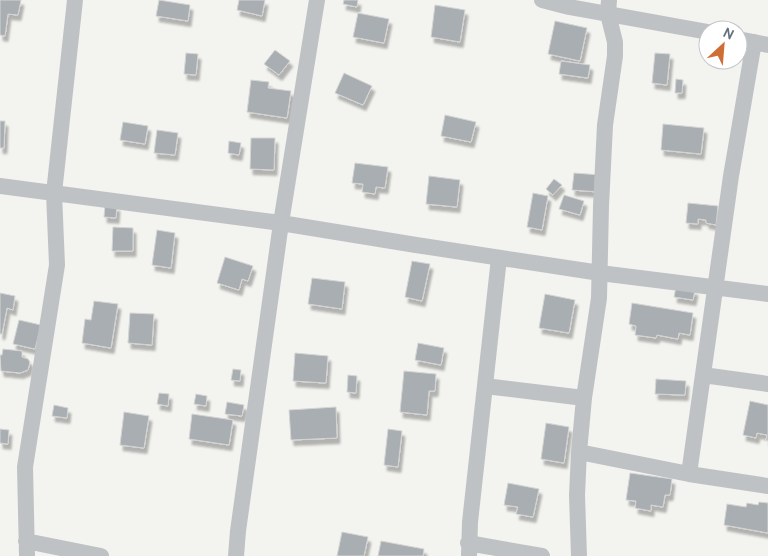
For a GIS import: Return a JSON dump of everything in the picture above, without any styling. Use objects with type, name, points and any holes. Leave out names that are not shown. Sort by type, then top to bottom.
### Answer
[{"type":"street","points":[[75,0],[54,193],[57,264],[25,467],[27,548],[101,556]]},
{"type":"street","points":[[236,556],[281,223],[317,0]]},
{"type":"street","points":[[542,0],[609,7],[698,29]]},
{"type":"street","points":[[578,556],[577,495],[579,452],[584,398],[599,298],[605,125],[615,56],[615,42],[609,7]]},
{"type":"street","points":[[689,474],[731,176],[753,42]]},
{"type":"street","points":[[0,186],[281,223],[600,273],[768,294]]},
{"type":"street","points":[[499,258],[468,550],[542,556]]},
{"type":"street","points":[[702,375],[768,384]]},
{"type":"street","points":[[485,386],[584,398]]},
{"type":"street","points":[[579,452],[689,474],[768,486]]},
{"type":"building","points":[[0,0],[21,0],[18,15],[8,14],[5,36],[0,35]]},
{"type":"building","points":[[159,0],[190,5],[188,21],[156,16]]},
{"type":"building","points":[[239,0],[265,0],[262,16],[237,10]]},
{"type":"building","points":[[344,0],[358,0],[357,7],[343,4]]},
{"type":"building","points":[[435,5],[465,10],[460,42],[431,37]]},
{"type":"building","points":[[358,13],[389,19],[384,43],[353,37]]},
{"type":"building","points":[[555,21],[587,28],[580,61],[548,54]]},
{"type":"building","points":[[275,50],[290,61],[279,75],[264,64]]},
{"type":"building","points":[[186,53],[198,54],[196,75],[184,74]]},
{"type":"building","points":[[655,53],[670,54],[667,85],[652,83]]},
{"type":"building","points":[[561,61],[590,65],[588,78],[559,74]]},
{"type":"building","points":[[344,73],[372,86],[363,105],[335,93]]},
{"type":"building","points":[[676,79],[683,80],[682,93],[675,93]]},
{"type":"building","points":[[251,80],[269,82],[268,88],[291,91],[287,118],[247,112]]},
{"type":"building","points":[[445,115],[476,122],[471,142],[441,136]]},
{"type":"building","points":[[0,121],[5,121],[4,148],[0,148]]},
{"type":"building","points":[[123,122],[148,126],[145,144],[120,140]]},
{"type":"building","points":[[663,124],[704,128],[701,154],[661,150]]},
{"type":"building","points":[[157,130],[178,133],[175,155],[154,153]]},
{"type":"building","points":[[251,138],[275,138],[274,170],[250,169]]},
{"type":"building","points":[[229,141],[241,143],[239,155],[228,153]]},
{"type":"building","points":[[355,163],[388,167],[385,188],[376,187],[375,194],[362,192],[363,184],[352,183]]},
{"type":"building","points":[[574,173],[601,175],[599,192],[572,190]]},
{"type":"building","points":[[429,176],[460,180],[457,207],[426,204]]},
{"type":"building","points":[[554,179],[562,185],[553,195],[546,189]]},
{"type":"building","points":[[533,193],[548,196],[542,230],[527,227]]},
{"type":"building","points":[[564,195],[584,201],[580,215],[559,209]]},
{"type":"building","points":[[688,203],[718,206],[716,225],[706,223],[706,220],[698,219],[698,224],[686,223]]},
{"type":"building","points":[[105,205],[117,206],[116,218],[104,217]]},
{"type":"building","points":[[113,227],[133,228],[133,251],[112,251]]},
{"type":"building","points":[[157,230],[175,233],[171,268],[152,265]]},
{"type":"building","points":[[225,257],[253,266],[248,281],[242,279],[239,290],[217,283]]},
{"type":"building","points":[[412,261],[430,264],[422,301],[405,297]]},
{"type":"building","points":[[312,278],[345,282],[342,309],[308,304]]},
{"type":"building","points":[[676,287],[695,290],[693,300],[674,297]]},
{"type":"building","points":[[0,293],[15,296],[13,310],[7,308],[2,334],[0,334]]},
{"type":"building","points":[[545,294],[575,300],[569,333],[539,328]]},
{"type":"building","points":[[94,301],[118,304],[111,348],[82,343],[85,319],[91,320]]},
{"type":"building","points":[[632,303],[693,313],[690,335],[679,333],[678,339],[657,335],[656,338],[635,335],[636,326],[629,324]]},
{"type":"building","points":[[130,313],[154,314],[152,345],[128,343]]},
{"type":"building","points":[[19,320],[41,325],[35,349],[13,344]]},
{"type":"building","points":[[418,343],[444,348],[441,365],[415,360]]},
{"type":"building","points":[[3,349],[22,351],[22,357],[30,362],[28,370],[20,373],[1,371],[0,355],[2,355]]},
{"type":"building","points":[[295,353],[328,356],[326,383],[293,381]]},
{"type":"building","points":[[233,369],[241,370],[240,381],[231,380]]},
{"type":"building","points":[[404,371],[436,374],[435,391],[429,391],[427,415],[400,412]]},
{"type":"building","points":[[348,375],[357,376],[356,393],[347,392]]},
{"type":"building","points":[[656,379],[686,381],[685,395],[655,394]]},
{"type":"building","points":[[159,393],[169,394],[168,406],[157,404]]},
{"type":"building","points":[[196,394],[207,396],[206,406],[194,404]]},
{"type":"building","points":[[750,401],[768,405],[768,441],[766,440],[767,435],[757,433],[756,438],[743,435]]},
{"type":"building","points":[[227,402],[244,405],[242,416],[225,414]]},
{"type":"building","points":[[54,405],[68,408],[67,418],[52,416]]},
{"type":"building","points":[[336,407],[337,438],[291,440],[289,410]]},
{"type":"building","points":[[124,412],[149,416],[144,448],[120,445]]},
{"type":"building","points":[[192,414],[233,420],[229,445],[189,439]]},
{"type":"building","points":[[546,423],[569,427],[564,463],[541,459]]},
{"type":"building","points":[[0,429],[9,430],[8,444],[0,443]]},
{"type":"building","points":[[388,429],[402,431],[398,467],[384,465]]},
{"type":"building","points":[[630,473],[672,479],[670,495],[665,495],[663,507],[651,505],[651,511],[635,508],[636,501],[626,500]]},
{"type":"building","points":[[508,483],[539,489],[533,517],[516,514],[518,507],[504,505]]},
{"type":"building","points":[[759,502],[768,503],[768,533],[724,525],[727,504],[746,507],[747,503],[758,505]]},
{"type":"building","points":[[342,532],[368,537],[364,556],[337,556]]},
{"type":"building","points":[[381,541],[424,549],[423,556],[378,556]]}]
